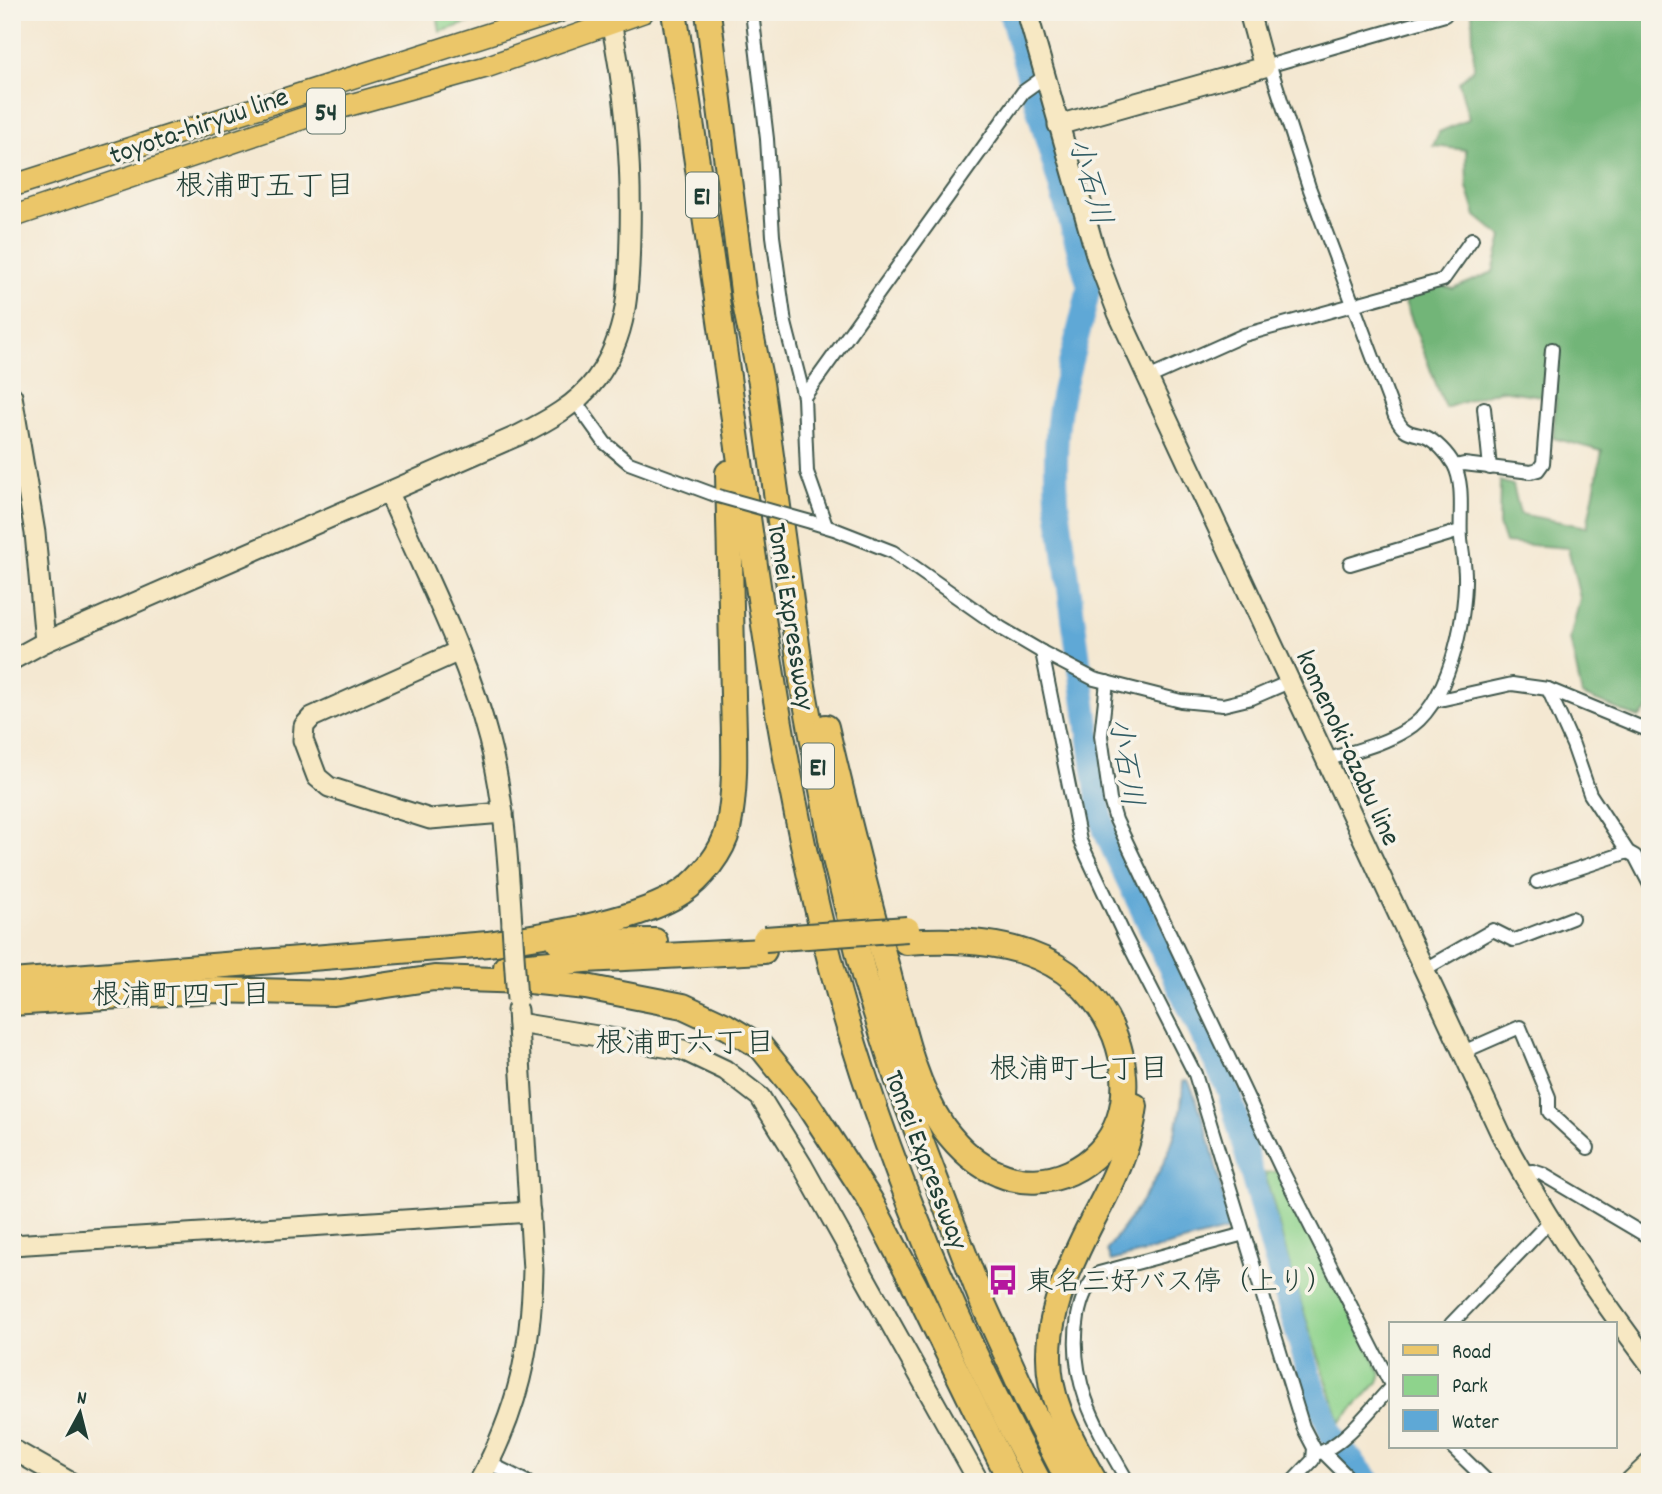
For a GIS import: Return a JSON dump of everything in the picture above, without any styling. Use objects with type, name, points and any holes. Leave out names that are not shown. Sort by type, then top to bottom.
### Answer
[{"type":"highway","name":"Tomei Expressway","points":[[674,12],[787,771],[813,891],[839,993],[870,1095],[907,1198],[956,1314],[1006,1420],[1039,1482]]},
{"type":"highway","name":"Tomei Expressway","points":[[708,12],[744,299],[761,383],[802,681],[834,855],[864,976],[895,1076],[982,1301],[1026,1398],[1069,1482]]},
{"type":"highway","points":[[488,944],[554,933],[656,906],[683,891],[709,867],[728,831],[734,767],[727,456],[728,378]]},
{"type":"highway","points":[[761,383],[815,679],[853,843],[920,1082],[943,1126],[983,1167],[999,1174],[1035,1181],[1062,1175],[1088,1163],[1102,1150],[1119,1119],[1124,1083],[1118,1044],[1103,1012],[1090,995],[1077,982],[1044,959],[1004,945],[906,936]]},
{"type":"highway","points":[[12,1003],[214,990],[334,993],[487,969],[764,945],[906,936],[947,928],[987,930],[1035,942],[1077,966],[1111,1002],[1131,1047],[1136,1075],[1135,1108],[1123,1158],[1067,1271],[1055,1305],[1049,1344],[1058,1409],[1095,1482]]},
{"type":"highway","points":[[12,982],[488,944],[764,945]]},
{"type":"highway","points":[[433,978],[529,981],[586,987],[683,1006],[726,1026],[761,1048],[808,1105],[870,1200],[1011,1482]]},
{"type":"main road","name":"toyota-hiryuu line","points":[[12,186],[558,12]]},
{"type":"main road","name":"toyota-hiryuu line","points":[[12,216],[307,117],[486,67],[610,18],[643,12]]},
{"type":"street","points":[[752,12],[785,323],[804,397],[807,472],[826,526]]},
{"type":"street","name":"komenoki-azabu line","points":[[1027,12],[1042,78],[1106,284],[1148,378],[1521,1172],[1622,1327],[1650,1364]]},
{"type":"street","points":[[1250,12],[1264,67],[1272,72],[1309,187],[1395,416],[1403,429],[1425,436],[1438,445],[1455,466],[1459,486],[1465,576],[1464,607],[1459,634],[1436,701],[1408,730],[1382,742],[1326,760]]},
{"type":"street","points":[[1058,125],[1445,15]]},
{"type":"street","points":[[12,660],[45,642],[527,431],[575,401],[595,381],[620,332],[628,299],[631,210],[629,152],[625,99],[610,18]]},
{"type":"street","points":[[804,397],[1023,92],[1042,78]]},
{"type":"street","points":[[1148,378],[1244,335],[1443,280],[1472,239]]},
{"type":"street","points":[[1455,466],[1464,464],[1531,472],[1538,470],[1543,463],[1552,349]]},
{"type":"street","points":[[12,396],[34,523],[45,642]]},
{"type":"street","points":[[575,401],[605,443],[629,463],[718,496],[826,526],[893,552],[1001,628],[1063,664],[1100,680],[1181,701],[1223,705],[1252,698],[1289,682]]},
{"type":"street","points":[[1484,408],[1490,468]]},
{"type":"street","points":[[389,493],[480,705],[503,813],[530,1212],[532,1308],[527,1351],[517,1394],[505,1428],[479,1482]]},
{"type":"street","points":[[1350,564],[1460,531]]},
{"type":"street","points":[[459,651],[312,717],[304,726],[303,740],[317,777],[341,793],[430,819],[503,813]]},
{"type":"street","points":[[1042,652],[1080,841],[1125,937],[1195,1074],[1303,1427],[1314,1448],[1322,1452],[1353,1482]]},
{"type":"street","points":[[1100,680],[1101,736],[1110,800],[1116,820],[1281,1168],[1389,1382]]},
{"type":"street","points":[[1436,701],[1513,684],[1548,689],[1650,732]]},
{"type":"street","points":[[1548,689],[1573,745],[1590,794],[1628,852],[1635,856],[1650,885]]},
{"type":"street","points":[[1537,882],[1628,852]]},
{"type":"street","points":[[1425,969],[1493,930],[1513,940],[1572,918]]},
{"type":"street","points":[[518,1023],[682,1050],[725,1070],[760,1097],[802,1165],[979,1482]]},
{"type":"street","points":[[1463,1052],[1520,1027],[1549,1097],[1549,1112],[1588,1148]]},
{"type":"street","points":[[1521,1172],[1533,1171],[1542,1174],[1650,1238]]},
{"type":"street","points":[[12,1245],[530,1212]]},
{"type":"street","points":[[1453,1322],[1551,1220]]},
{"type":"street","points":[[1128,1482],[1090,1412],[1078,1379],[1075,1334],[1079,1311],[1091,1280],[1099,1273],[1244,1234]]},
{"type":"street","points":[[1292,1482],[1322,1452],[1343,1438],[1389,1388]]},
{"type":"street","points":[[1453,1448],[1488,1482]]},
{"type":"street","points":[[14,1450],[47,1476],[70,1482]]},
{"type":"street","points":[[489,1463],[527,1482]]},
{"type":"street","points":[[1630,1482],[1650,1463]]},
{"type":"green space","points":[[437,12],[502,12],[440,32]]},
{"type":"green space","points":[[1472,12],[1650,12],[1650,344],[1645,362],[1650,364],[1650,707],[1639,718],[1582,695],[1570,639],[1580,598],[1568,548],[1505,543],[1499,525],[1500,481],[1513,485],[1520,514],[1587,527],[1602,451],[1553,438],[1556,398],[1500,390],[1445,408],[1405,302],[1427,280],[1453,289],[1493,272],[1502,237],[1476,216],[1467,187],[1466,150],[1433,146],[1439,132],[1469,119],[1459,82],[1474,68]]},
{"type":"green space","points":[[1278,1171],[1381,1373],[1378,1382],[1340,1422],[1295,1285],[1265,1173]]},
{"type":"water","points":[[1188,1080],[1207,1133],[1229,1230],[1111,1261],[1107,1250],[1148,1191],[1169,1151],[1181,1106],[1183,1081]]},
{"type":"waterway","name":"小石川","points":[[1010,12],[1089,286],[1060,410],[1056,474],[1057,500],[1099,806],[1105,831],[1229,1091],[1311,1380],[1332,1437],[1370,1482]]},
{"type":"place","name":"東名三好バス停（上り）","points":[[1003,1280]]},
{"type":"district","name":"根浦町五丁目","points":[[265,185]]},
{"type":"district","name":"根浦町四丁目","points":[[181,994]]},
{"type":"district","name":"根浦町六丁目","points":[[685,1042]]},
{"type":"district","name":"根浦町七丁目","points":[[1079,1068]]}]
